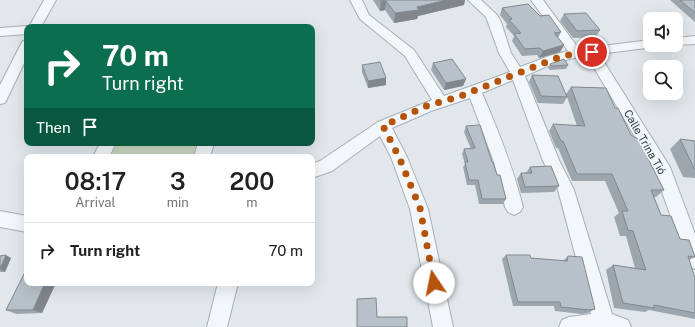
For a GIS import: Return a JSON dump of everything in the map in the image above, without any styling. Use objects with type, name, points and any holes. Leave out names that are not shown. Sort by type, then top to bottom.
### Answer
[{"type":"street","points":[[37,24],[50,0]]},
{"type":"street","points":[[356,0],[364,17],[410,53],[441,102]]},
{"type":"street","points":[[474,0],[491,15],[495,22],[505,53],[517,73],[550,161],[566,190],[613,325],[569,327]]},
{"type":"street","name":"Calle Trina Tió","points":[[537,0],[584,52],[662,167],[695,260]]},
{"type":"street","points":[[0,32],[24,30]]},
{"type":"street","points":[[683,41],[695,40]]},
{"type":"street","points":[[315,170],[326,166],[383,126],[426,106],[474,90],[554,59],[584,52],[643,45]]},
{"type":"street","points":[[0,99],[24,50]]},
{"type":"street","points":[[474,90],[487,120],[511,191],[514,207]]},
{"type":"street","points":[[383,126],[399,157],[420,208],[443,327]]},
{"type":"street","points":[[0,219],[24,223]]},
{"type":"street","points":[[217,327],[227,286]]},
{"type":"green space","points":[[114,146],[196,146],[194,154],[110,154]]},
{"type":"building","points":[[380,0],[447,0],[417,7],[419,10],[395,13],[386,1]]},
{"type":"building","points":[[680,0],[695,0],[695,13]]},
{"type":"building","points":[[528,4],[540,16],[549,15],[561,32],[554,33],[564,45],[543,51],[540,48],[525,49],[514,34],[521,33],[509,20],[512,19],[502,8]]},
{"type":"building","points":[[586,13],[600,30],[577,31],[564,14]]},
{"type":"building","points":[[452,59],[466,79],[446,83],[433,63]]},
{"type":"building","points":[[564,59],[568,65],[552,66],[550,64]]},
{"type":"building","points":[[380,62],[386,78],[368,81],[362,65]]},
{"type":"building","points":[[532,75],[558,76],[567,97],[541,96]]},
{"type":"building","points":[[571,87],[606,88],[615,108],[618,108],[631,135],[638,139],[664,190],[651,190],[661,215],[671,216],[680,239],[689,240],[695,257],[688,256],[695,278],[695,313],[654,305],[654,308],[623,303],[613,265],[646,270],[633,231],[628,230],[622,211],[628,211],[612,174],[577,174],[563,141],[561,141],[553,124],[585,126]]},
{"type":"building","points":[[480,125],[497,175],[500,175],[506,199],[482,199],[478,180],[469,180],[465,162],[468,162],[464,149],[475,148],[466,126]]},
{"type":"building","points":[[680,139],[695,141],[695,168],[694,168]]},
{"type":"building","points":[[551,166],[559,186],[525,187],[521,173],[532,173],[530,167]]},
{"type":"building","points":[[6,255],[0,269],[0,256]]},
{"type":"building","points":[[506,255],[530,255],[531,258],[567,261],[568,256],[582,257],[595,309],[589,310],[561,307],[560,302],[518,302]]},
{"type":"building","points":[[24,274],[24,286],[44,286],[33,310],[6,310]]},
{"type":"building","points":[[376,298],[377,317],[407,317],[407,327],[357,327],[357,299]]},
{"type":"route","points":[[434,283],[420,208],[399,157],[383,126],[426,106],[458,97],[554,59],[576,53],[592,52]]}]
